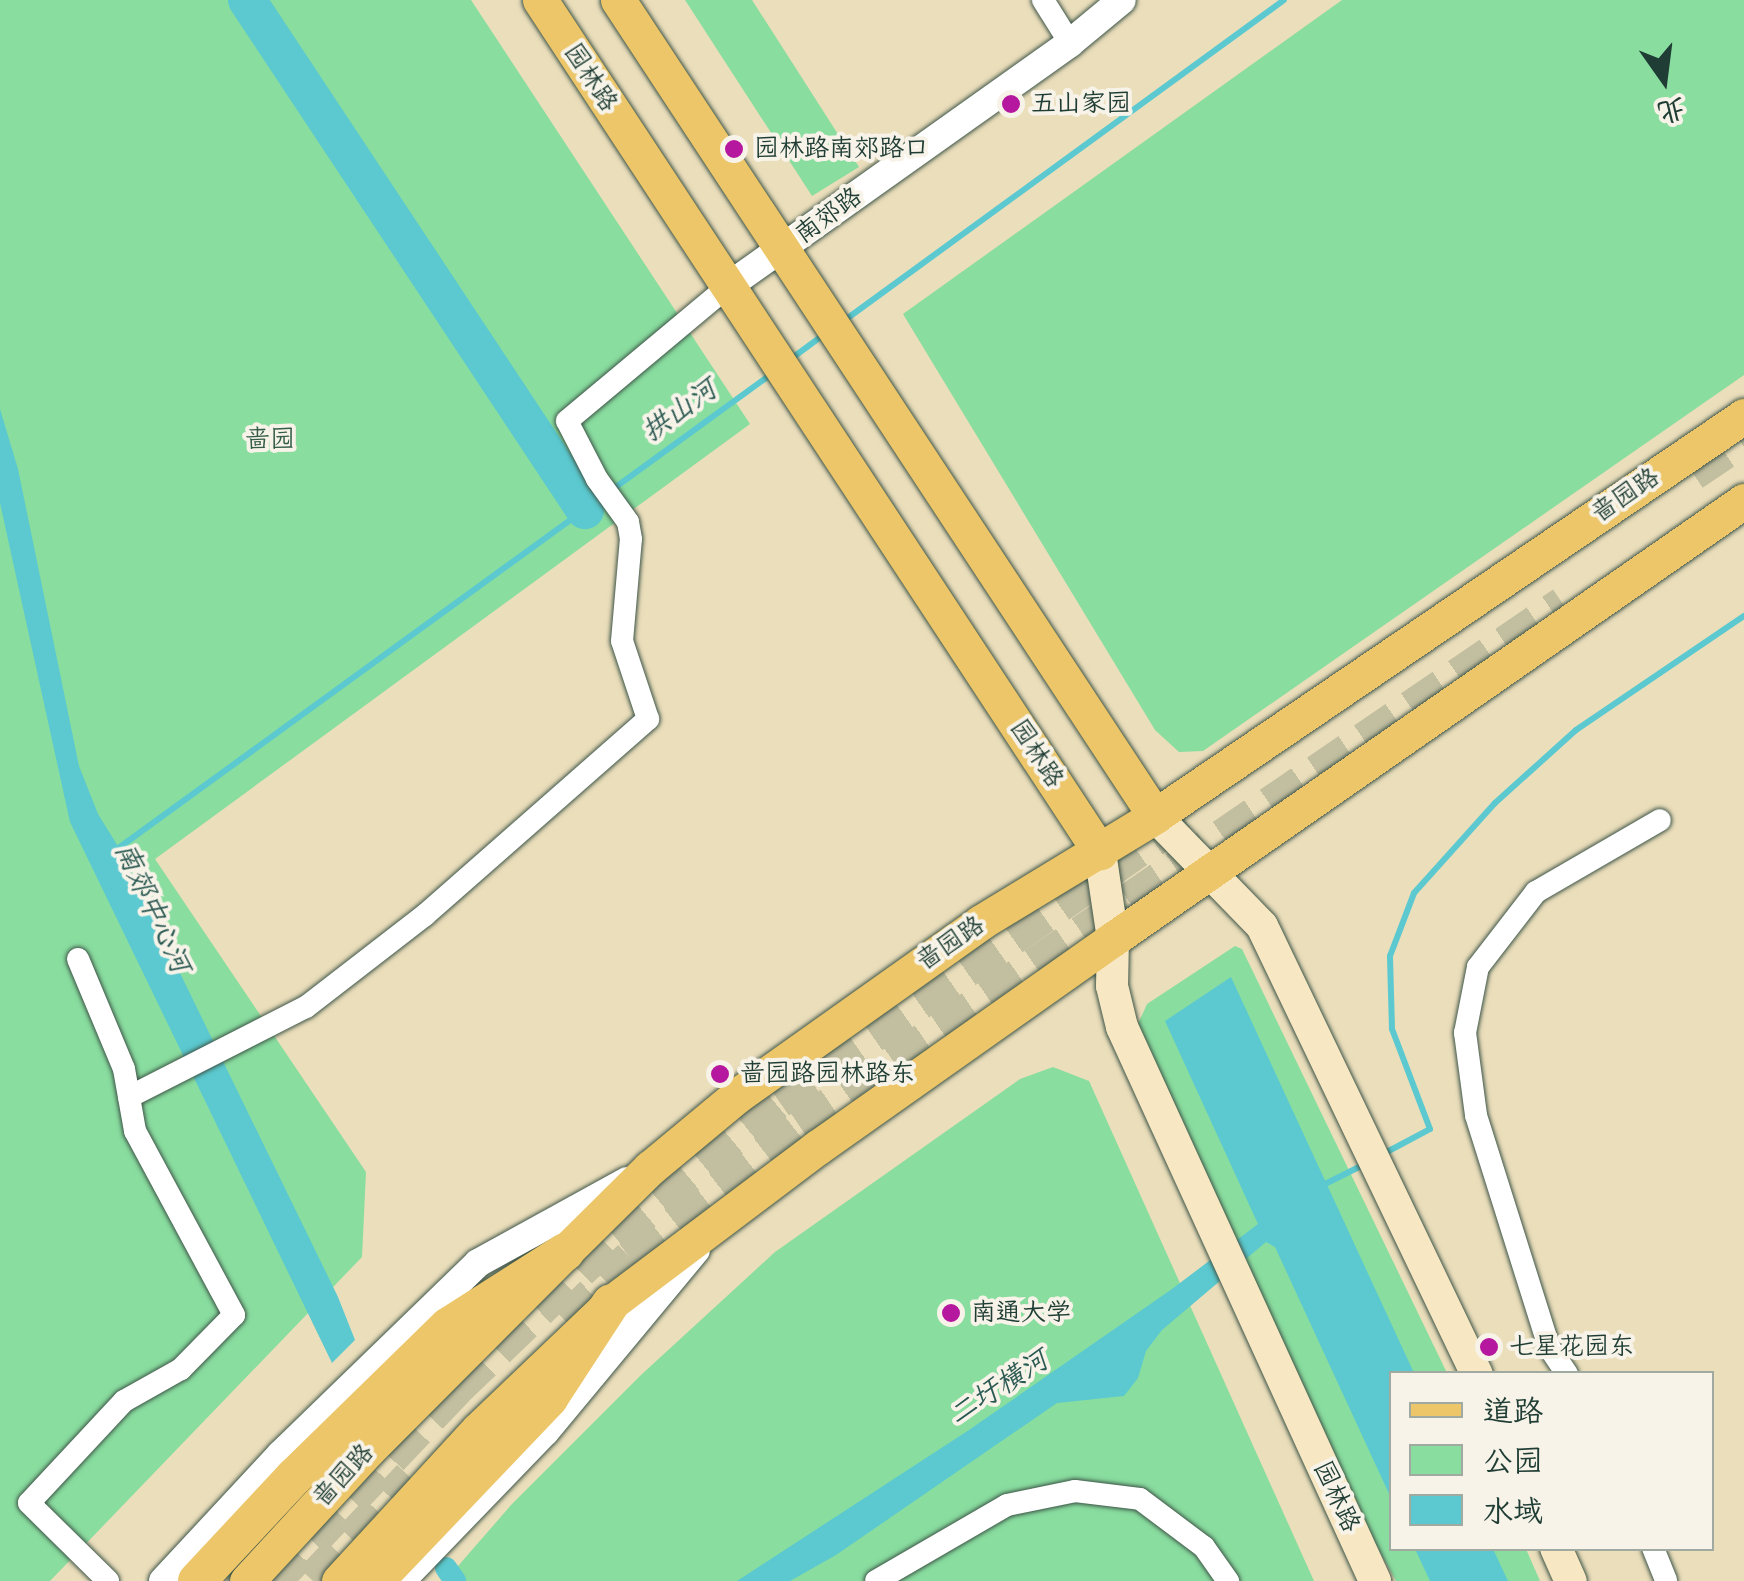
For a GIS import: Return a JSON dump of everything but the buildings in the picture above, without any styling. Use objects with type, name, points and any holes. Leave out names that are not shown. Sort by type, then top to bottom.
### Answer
[{"type":"highway","points":[[197,1581],[294,1477],[449,1326],[565,1252]]},
{"type":"highway","points":[[375,1581],[549,1398],[611,1303]]},
{"type":"main road","name":"园林路","points":[[540,0],[1100,852],[1113,939],[1112,986],[1122,1027],[1374,1581]]},
{"type":"main road","points":[[618,0],[1155,816],[1207,875],[1262,926],[1476,1371]]},
{"type":"main road","name":"啬园路","points":[[247,1581],[407,1410],[650,1168],[762,1076],[981,922],[1155,816],[1744,416]]},
{"type":"main road","points":[[339,1581],[478,1430],[611,1303],[1113,939],[1744,501]]},
{"type":"main road","points":[[1557,1551],[1571,1581]]},
{"type":"street","points":[[1043,0],[1070,43]]},
{"type":"street","name":"南郊路","points":[[727,287],[1070,43],[1115,2]]},
{"type":"street","points":[[129,1097],[306,1007],[425,915],[648,719],[622,641],[631,539],[628,522],[597,479],[566,421],[727,287]]},
{"type":"street","points":[[1565,1371],[1549,1347],[1476,1115],[1465,1033],[1478,967],[1536,892],[1660,820]]},
{"type":"street","points":[[78,959],[124,1070],[135,1131],[234,1316],[181,1369],[124,1401],[28,1503],[108,1581]]},
{"type":"street","points":[[163,1581],[280,1454],[478,1263],[650,1168]]},
{"type":"street","points":[[401,1581],[545,1432],[721,1220]]},
{"type":"street","points":[[876,1581],[1007,1505],[1075,1491],[1140,1499],[1204,1547],[1228,1581]]},
{"type":"street","points":[[1653,1551],[1666,1581]]},
{"type":"green space","name":"啬园","points":[[0,0],[471,0],[750,424],[155,859],[366,1172],[362,1257],[50,1581],[0,1581]]},
{"type":"green space","points":[[685,0],[752,0],[859,167],[812,196]]},
{"type":"green space","points":[[1342,0],[1744,0],[1744,375],[1203,751],[1179,752],[1155,730],[903,314]]},
{"type":"green space","points":[[1235,946],[1242,949],[1446,1371],[1389,1371],[1389,1551],[1527,1551],[1540,1581],[1396,1581],[1371,1536],[1138,1024],[1147,1004]]},
{"type":"green space","name":"南通大学","points":[[1053,1067],[1089,1081],[1314,1581],[445,1581],[512,1504],[641,1375],[775,1252],[1020,1079]]},
{"type":"water","points":[[0,409],[18,469],[79,766],[98,814],[119,848],[338,1297],[355,1340],[332,1363],[70,822],[0,503]]},
{"type":"water","points":[[1231,977],[1413,1371],[1389,1371],[1389,1494],[1275,1247],[1266,1242],[1162,1330],[1146,1351],[1138,1378],[1124,1396],[1057,1403],[836,1555],[790,1581],[737,1581],[969,1430],[1172,1289],[1258,1224],[1165,1021]]},
{"type":"water","points":[[1416,1551],[1494,1551],[1508,1581],[1430,1581]]},
{"type":"waterway","points":[[247,0],[585,510]]},
{"type":"waterway","name":"拱山河","points":[[845,320],[1284,0]]},
{"type":"waterway","name":"拱山河","points":[[788,361],[826,333]]},
{"type":"waterway","name":"拱山河","points":[[113,852],[770,375]]},
{"type":"waterway","points":[[1383,1154],[1430,1129],[1392,1029],[1390,956],[1414,893],[1495,803],[1576,730],[1744,616]]},
{"type":"waterway","points":[[1321,1186],[1363,1165]]},
{"type":"waterway","points":[[446,1568],[455,1581]]},
{"type":"tunnel","points":[[1692,472],[1744,437]]},
{"type":"tunnel","points":[[566,1322],[631,1259],[800,1127],[1564,605]]},
{"type":"tunnel","points":[[272,1581],[455,1388],[614,1236],[778,1100],[1191,811]]},
{"type":"tunnel","points":[[313,1581],[411,1478]]},
{"type":"place","name":"五山家园","points":[[1011,104]]},
{"type":"place","name":"园林路南郊路口","points":[[734,149]]},
{"type":"place","name":"啬园路园林路东","points":[[720,1074]]},
{"type":"place","name":"南通大学","points":[[951,1313]]},
{"type":"place","name":"七星花园东","points":[[1489,1347]]},
{"type":"water label","name":"南郊中心河","points":[[152,908]]},
{"type":"water label","name":"二圩横河","points":[[999,1388]]}]
